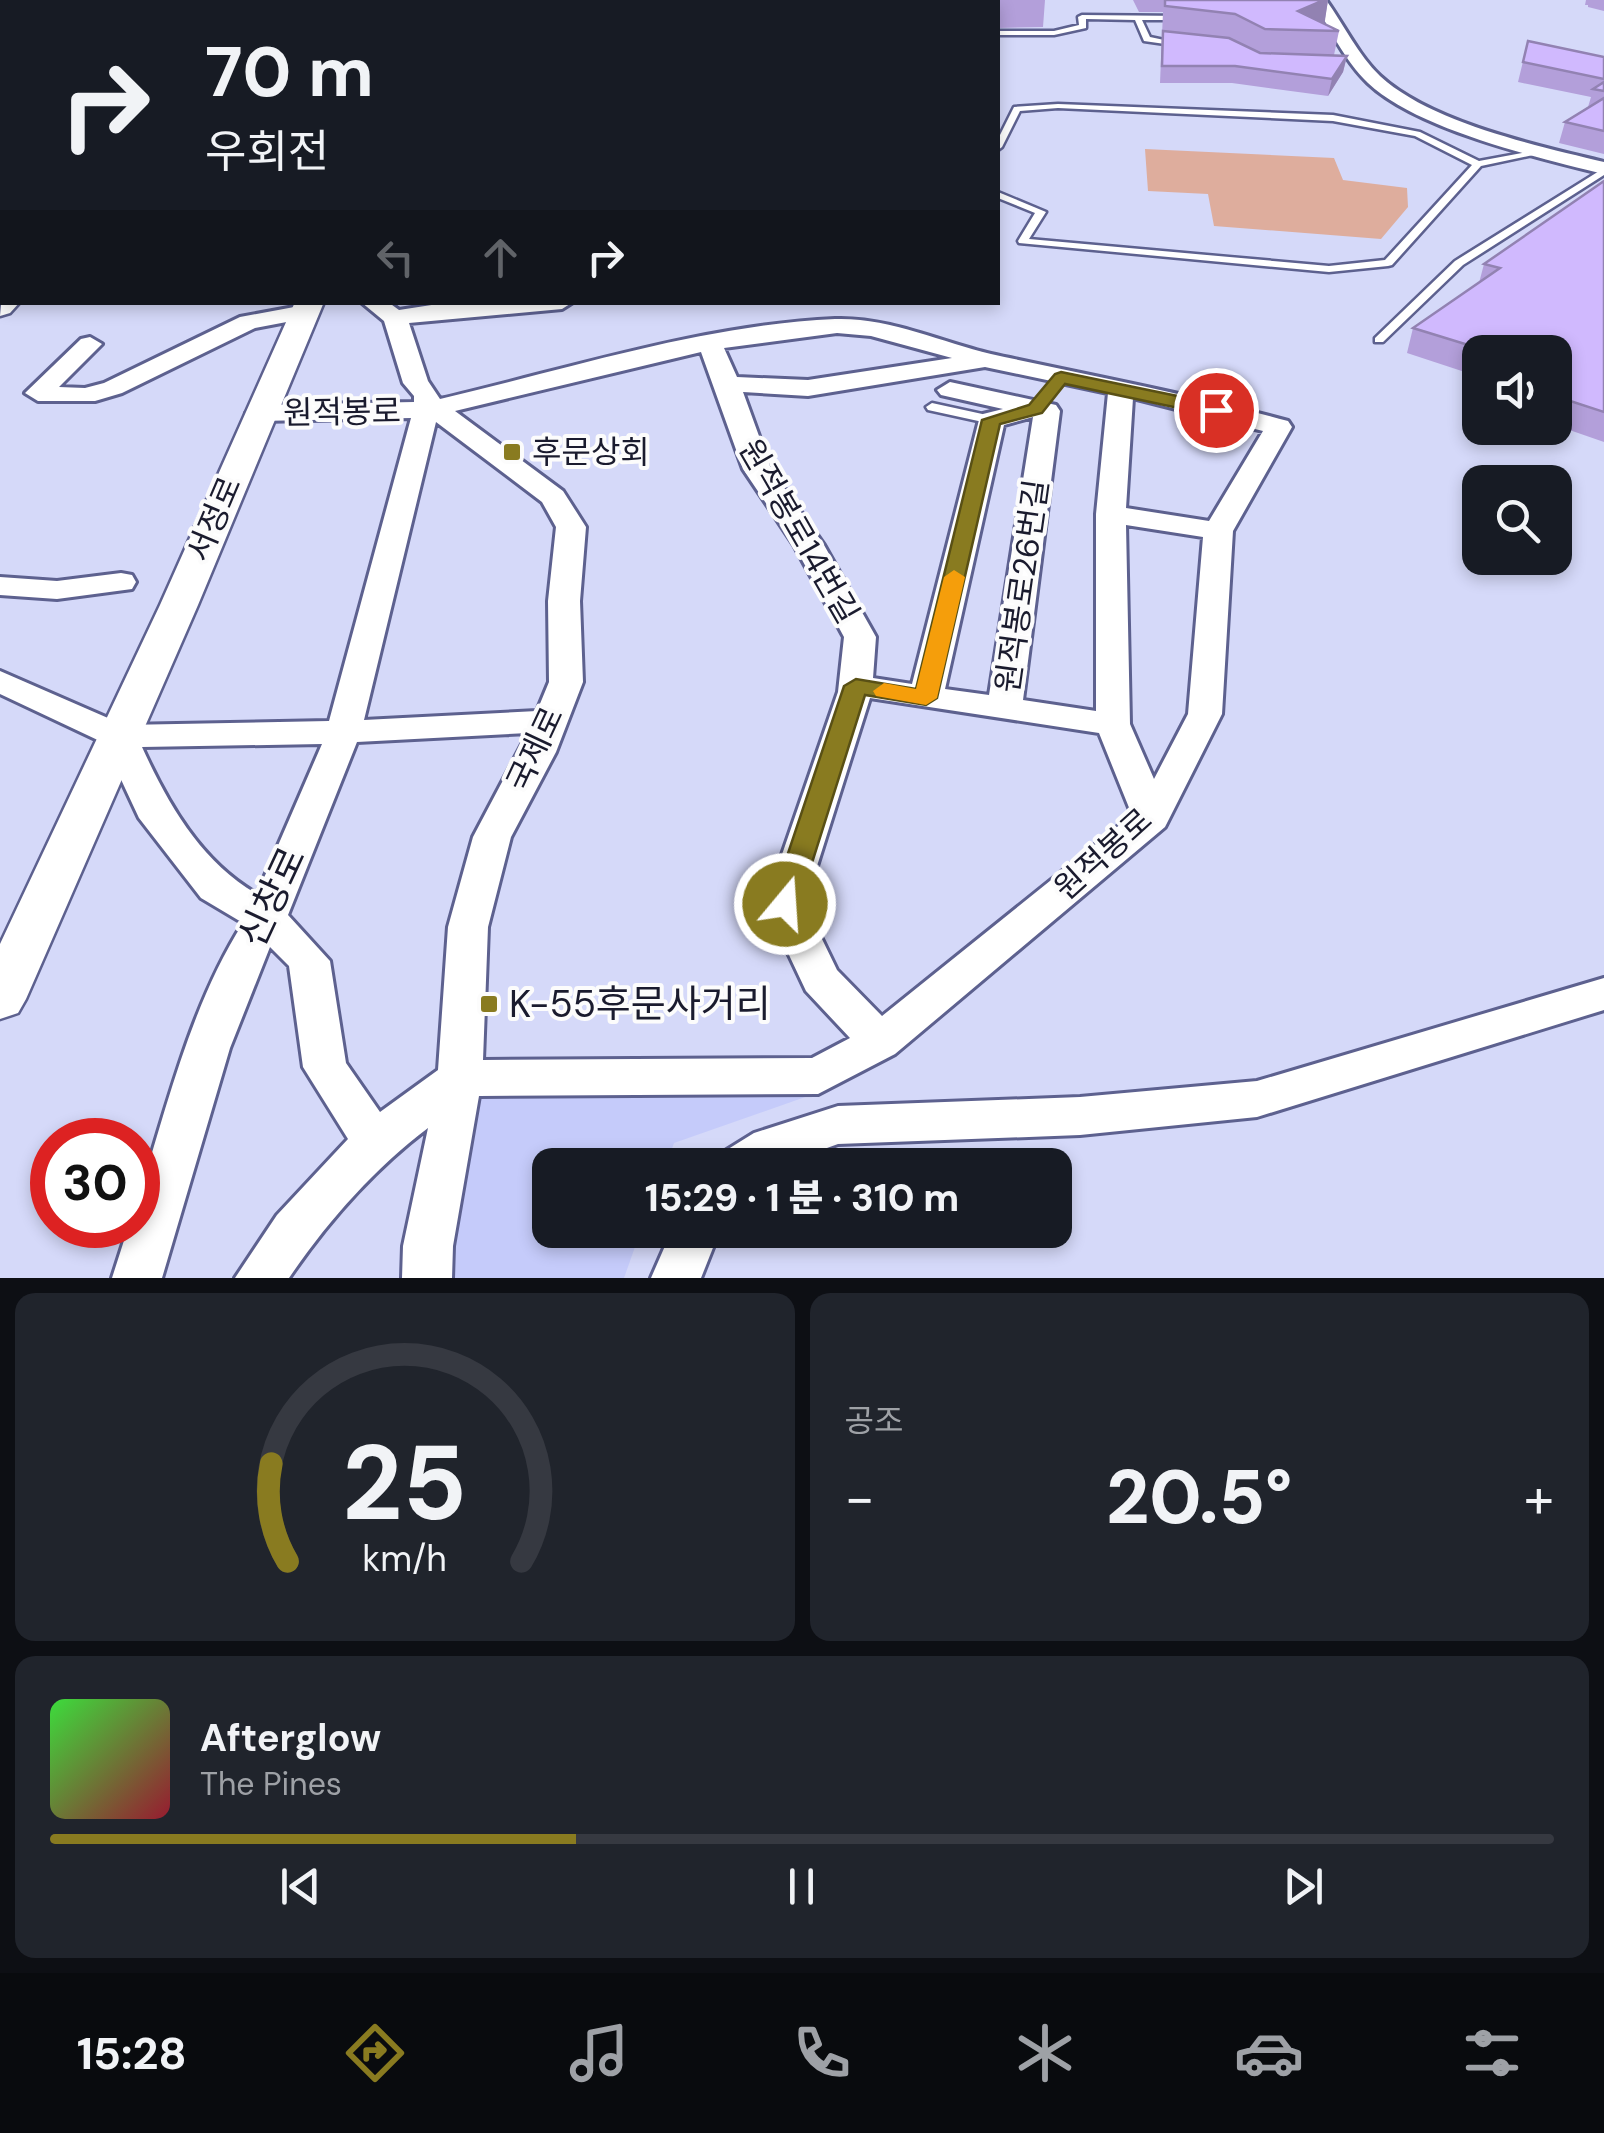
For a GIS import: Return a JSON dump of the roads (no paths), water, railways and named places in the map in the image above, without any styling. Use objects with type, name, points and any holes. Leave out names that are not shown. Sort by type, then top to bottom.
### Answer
[{"type":"street","points":[[1317,3],[1355,67],[1405,102],[1604,170]]},
{"type":"street","points":[[426,410],[427,394],[416,383],[384,310],[508,305]]},
{"type":"street","points":[[90,344],[38,393],[86,396],[113,388],[248,322],[308,307]]},
{"type":"street","name":"서정로","points":[[0,998],[308,307]]},
{"type":"street","name":"원적봉로","points":[[259,414],[426,410],[709,343],[837,326],[872,329],[986,360],[1185,401],[1279,427],[1218,531],[1205,714],[1152,818],[880,1042],[818,1076],[460,1078]]},
{"type":"street","name":"원적봉로14번길","points":[[709,343],[728,384],[733,408],[757,469],[809,545],[860,638],[856,686],[785,904],[821,980],[880,1042]]},
{"type":"street","name":"원적봉로","points":[[728,384],[808,388],[986,360]]},
{"type":"street","points":[[992,420],[1036,409],[1061,378]]},
{"type":"street","points":[[1121,389],[1111,514],[1113,724],[1152,818]]},
{"type":"street","points":[[941,399],[1036,409]]},
{"type":"street","name":"원적봉로26번길","points":[[992,420],[926,698],[1004,710],[1047,411],[1036,409]]},
{"type":"street","name":"원적봉로","points":[[344,732],[426,410]]},
{"type":"street","name":"국제로","points":[[426,410],[448,417],[553,497],[571,527],[564,600],[566,682],[538,752],[492,838],[468,927],[460,1078],[428,1246],[427,1278]]},
{"type":"street","points":[[1111,514],[1218,531]]},
{"type":"street","points":[[0,586],[56,590],[121,582]]},
{"type":"street","points":[[0,681],[119,736],[344,732],[548,720]]},
{"type":"street","points":[[856,686],[926,698]]},
{"type":"street","points":[[1004,710],[1113,724]]},
{"type":"street","name":"신창로","points":[[137,1278],[208,1048],[243,957],[267,918],[344,732]]},
{"type":"street","points":[[119,736],[152,809],[215,888],[267,918],[309,960],[325,1067],[375,1142]]},
{"type":"street","points":[[770,1148],[838,1126],[1080,1116],[1257,1099],[1604,994]]},
{"type":"street","points":[[260,1278],[294,1230],[375,1142],[460,1078]]},
{"type":"street","points":[[676,1278],[688,1248]]},
{"type":"lane","points":[[1000,32],[1054,34],[1084,26],[1082,17],[1191,18]]},
{"type":"lane","points":[[1137,18],[1147,39],[1196,46]]},
{"type":"lane","points":[[1000,143],[1017,108],[1138,108],[1334,118],[1416,134],[1478,164],[1543,152]]},
{"type":"lane","points":[[1000,196],[1041,212],[1023,241],[1329,269],[1388,264],[1478,164]]},
{"type":"lane","points":[[1380,340],[1459,263],[1604,170]]},
{"type":"lane","points":[[941,399],[992,420]]},
{"type":"place","name":"후문상회","points":[[512,452]]},
{"type":"place","name":"K-55후문사거리","points":[[489,1004]]}]
